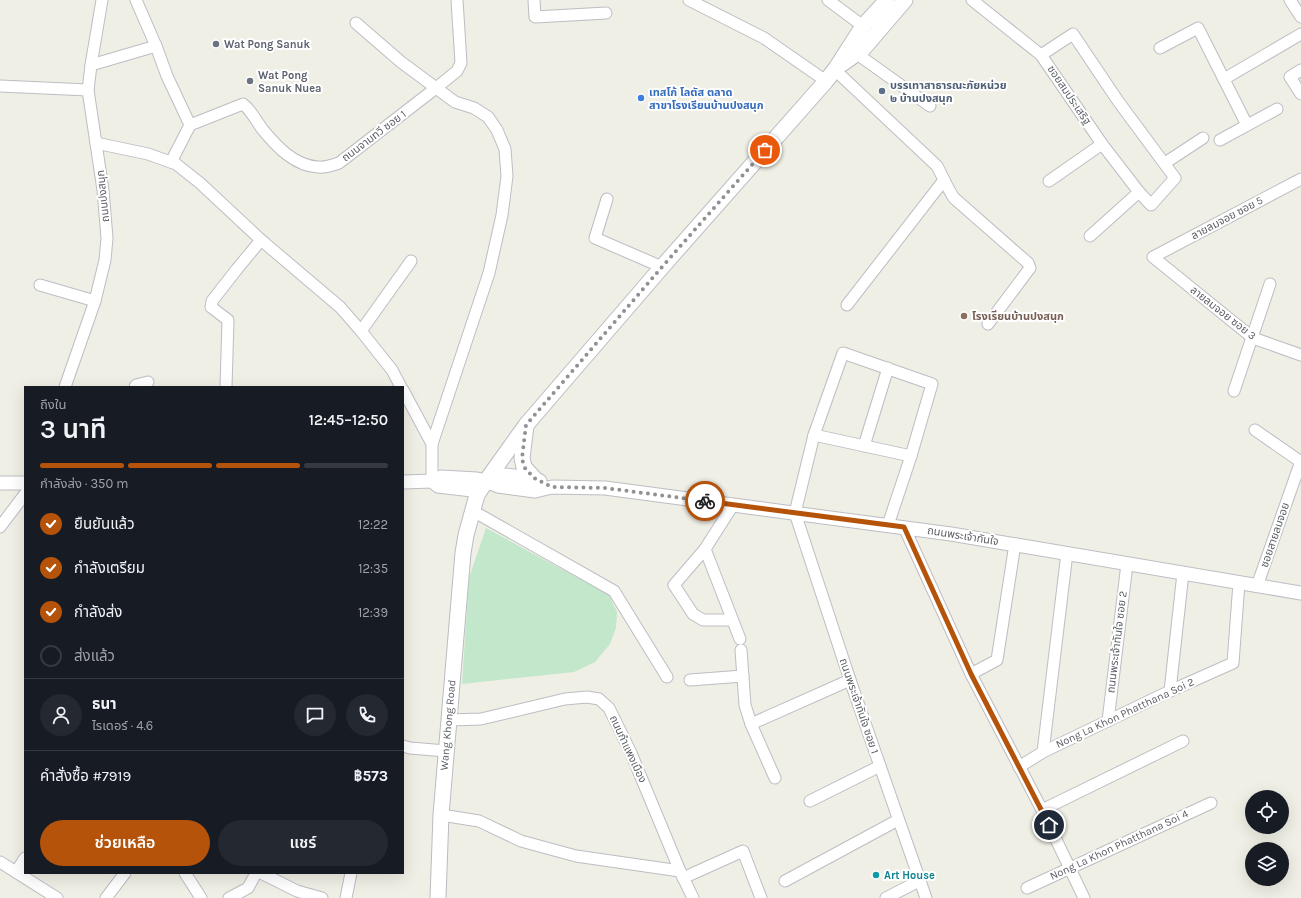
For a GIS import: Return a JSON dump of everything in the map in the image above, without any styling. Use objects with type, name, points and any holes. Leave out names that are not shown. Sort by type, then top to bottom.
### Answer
[{"type":"main road","points":[[858,48],[862,26],[887,0]]},
{"type":"main road","points":[[486,481],[526,425],[662,267],[832,73],[905,0]]},
{"type":"main road","points":[[526,425],[522,458],[524,467],[534,478]]},
{"type":"main road","name":"Wang Khong Road","points":[[464,553],[487,498],[486,481]]},
{"type":"main road","name":"Wang Khong Road","points":[[438,898],[441,815],[466,535],[478,495],[486,481]]},
{"type":"street","name":"ถนนปงสนุก","points":[[67,386],[95,301],[106,260],[107,238],[103,190],[88,90],[102,0]]},
{"type":"street","points":[[136,0],[167,76],[190,125],[172,162]]},
{"type":"street","name":"ถนนจามทวี ซอย 1","points":[[190,125],[242,104],[248,108],[263,130],[284,153],[304,165],[319,168],[339,163],[457,71],[460,63],[457,0]]},
{"type":"street","points":[[534,0],[535,17],[606,13]]},
{"type":"street","points":[[689,0],[832,73],[937,166],[948,190],[954,198],[1028,263],[1030,268],[988,324]]},
{"type":"street","points":[[828,0],[862,26]]},
{"type":"street","name":"ซอยสมประเสริฐ","points":[[972,0],[1041,55],[1102,144],[1139,192],[1151,205],[1175,178],[1165,163]]},
{"type":"street","points":[[1290,0],[1301,15]]},
{"type":"street","points":[[356,23],[401,62],[455,102],[474,108],[488,117],[497,130],[506,149],[507,176],[502,215],[488,273],[432,444],[432,481]]},
{"type":"street","points":[[1160,48],[1198,28],[1247,125]]},
{"type":"street","points":[[1041,55],[1072,34],[1118,101],[1165,163],[1203,138]]},
{"type":"street","points":[[1224,79],[1301,34]]},
{"type":"street","points":[[91,65],[156,46]]},
{"type":"street","points":[[858,48],[930,106]]},
{"type":"street","points":[[1301,70],[1290,76],[1301,94]]},
{"type":"street","points":[[0,86],[88,90]]},
{"type":"street","points":[[1220,140],[1277,109]]},
{"type":"street","points":[[96,143],[148,154],[172,162],[200,183],[261,240],[340,307],[392,370],[400,386]]},
{"type":"street","points":[[1050,181],[1102,144]]},
{"type":"street","name":"ลายลมจอย ซอย 5","points":[[1153,257],[1301,179]]},
{"type":"street","points":[[847,305],[944,180]]},
{"type":"street","points":[[1090,236],[1139,192]]},
{"type":"street","points":[[607,199],[595,238],[662,267]]},
{"type":"street","points":[[226,386],[228,320],[211,307],[212,301],[261,240]]},
{"type":"street","name":"ลายลมจอย ซอย 3","points":[[1153,257],[1253,338],[1301,355]]},
{"type":"street","points":[[361,331],[411,261]]},
{"type":"street","points":[[1234,391],[1270,284]]},
{"type":"street","points":[[40,285],[95,301]]},
{"type":"street","points":[[796,513],[814,435],[843,353],[932,384],[911,456],[888,525]]},
{"type":"street","points":[[864,446],[888,368]]},
{"type":"street","points":[[136,386],[148,382]]},
{"type":"street","points":[[404,392],[432,444]]},
{"type":"street","points":[[1255,430],[1301,461]]},
{"type":"street","points":[[814,435],[911,456]]},
{"type":"street","name":"ซอยสายลมจอย","points":[[1257,586],[1301,461]]},
{"type":"street","name":"ถนนพระเจ้าทันใจ","points":[[486,481],[505,475],[534,478],[552,487]]},
{"type":"street","points":[[404,482],[432,481],[441,477],[486,481]]},
{"type":"street","name":"ถนนพระเจ้าทันใจ","points":[[486,481],[498,486],[535,491],[552,487],[605,488],[904,527],[1015,544],[1301,593]]},
{"type":"street","points":[[0,483],[24,484]]},
{"type":"street","points":[[0,527],[24,495]]},
{"type":"street","points":[[732,620],[704,620],[693,614],[674,585],[705,549],[733,505]]},
{"type":"street","name":"ถนนพระเจ้าทันใจ ซอย 1","points":[[796,513],[850,680],[926,898]]},
{"type":"street","points":[[480,515],[614,591],[667,678]]},
{"type":"street","points":[[904,527],[971,674],[1042,810],[1084,898]]},
{"type":"street","points":[[971,674],[997,660],[1015,544]]},
{"type":"street","points":[[705,549],[740,639]]},
{"type":"street","points":[[1043,752],[1067,553]]},
{"type":"street","name":"ถนนพระเจ้าทันใจ ซอย 2","points":[[1108,721],[1126,564]]},
{"type":"street","points":[[1170,691],[1183,573]]},
{"type":"street","name":"Nong La Khon Phatthana Soi 2","points":[[1019,767],[1043,752],[1170,691],[1233,663],[1239,583]]},
{"type":"street","points":[[741,650],[746,705],[751,724],[775,778]]},
{"type":"street","points":[[690,680],[743,676]]},
{"type":"street","points":[[751,724],[850,680]]},
{"type":"street","name":"ถนนกำแพงเมือง","points":[[449,720],[481,719],[564,698],[587,697],[600,699],[609,708],[631,753],[692,898]]},
{"type":"street","points":[[1042,810],[1183,741]]},
{"type":"street","points":[[404,746],[446,752]]},
{"type":"street","points":[[810,801],[880,766]]},
{"type":"street","name":"Nong La Khon Phatthana Soi 4","points":[[1027,888],[1211,803]]},
{"type":"street","points":[[441,815],[479,821],[521,841],[576,856],[682,875],[743,851],[761,898]]},
{"type":"street","points":[[785,881],[898,820]]},
{"type":"street","points":[[16,872],[24,860]]},
{"type":"street","points":[[0,862],[55,897]]},
{"type":"street","points":[[106,898],[124,874]]},
{"type":"street","points":[[186,874],[201,898]]},
{"type":"street","points":[[229,898],[248,888],[255,874]]},
{"type":"street","points":[[263,874],[297,891],[322,898]]},
{"type":"street","points":[[346,898],[351,874]]},
{"type":"street","points":[[886,898],[920,881]]},
{"type":"green space","points":[[486,528],[609,595],[617,612],[616,628],[610,644],[595,662],[574,672],[462,684],[469,578]]},
{"type":"way so far","points":[[705,501],[605,488],[552,487],[534,478],[524,467],[522,458],[526,425],[765,150]]},
{"type":"place","name":"Wat Pong Sanuk","points":[[216,44]]},
{"type":"place","name":"Wat Pong Sanuk Nuea","points":[[250,81]]},
{"type":"place","name":"บรรเทาสาธารณะภัยหน่วย ๒ บ้านปงสนุก","points":[[882,91]]},
{"type":"place","name":"เทสโก้ โลตัส ตลาด สาขาโรงเรียนบ้านปงสนุก","points":[[641,98]]},
{"type":"place","name":"โรงเรียนบ้านปงสนุก","points":[[964,316]]},
{"type":"place","name":"Art House","points":[[876,875]]},
{"type":"route","points":[[705,501],[904,527],[971,674],[1049,825]]}]
